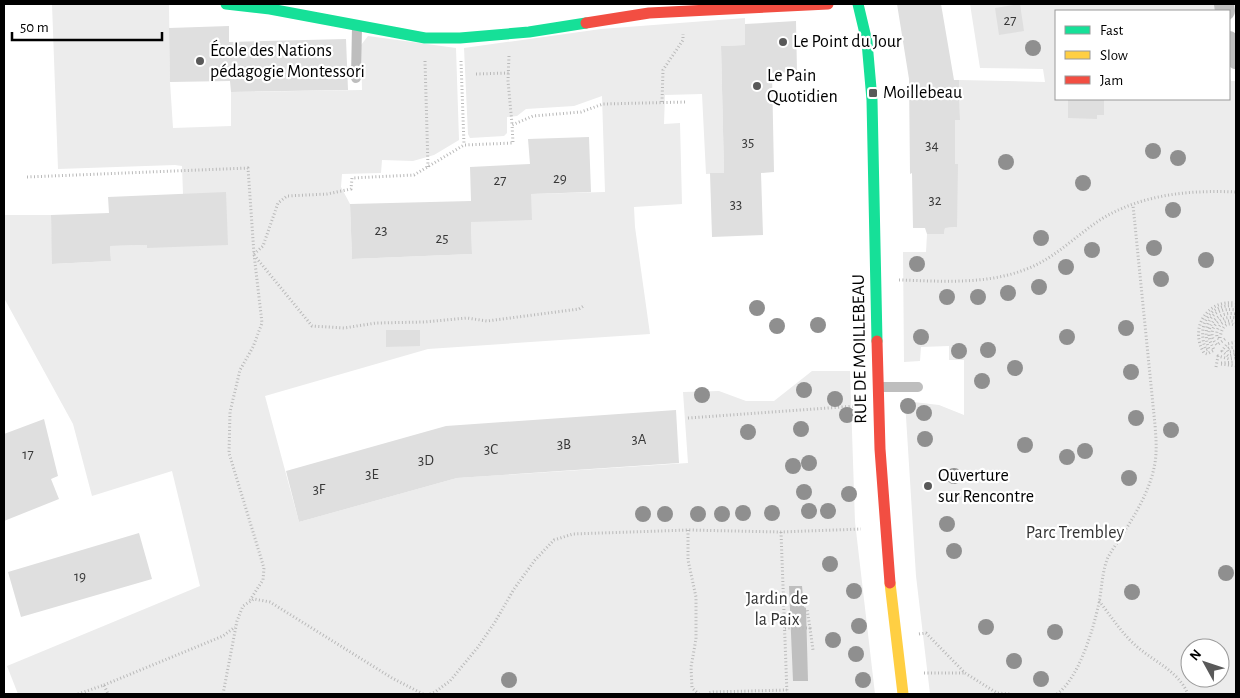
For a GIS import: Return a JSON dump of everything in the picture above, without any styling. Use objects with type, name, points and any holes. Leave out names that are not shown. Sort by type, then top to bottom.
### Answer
[{"type":"street","points":[[226,4],[425,38],[460,38],[529,32],[648,12],[828,4]]},
{"type":"street","name":"RUE DE MOILLEBEAU","points":[[858,4],[864,24],[873,93],[879,435],[884,528],[903,694]]},
{"type":"street","points":[[1230,43],[1236,59]]},
{"type":"lane","points":[[356,78],[357,25]]},
{"type":"lane","points":[[878,388],[918,387]]},
{"type":"path","points":[[662,102],[662,70],[683,40],[684,11]]},
{"type":"path","points":[[254,254],[263,246],[278,203],[287,196],[327,194],[351,189],[352,178],[414,175],[464,145],[513,143],[508,81],[510,52],[505,34]]},
{"type":"path","points":[[425,38],[428,167]]},
{"type":"path","points":[[460,38],[464,145]]},
{"type":"path","points":[[476,74],[509,73]]},
{"type":"path","points":[[512,125],[533,116],[581,112],[603,104],[686,102]]},
{"type":"path","points":[[27,176],[248,168],[254,254],[262,323],[253,347],[240,370],[230,412],[229,453],[264,568],[263,580],[250,600],[243,606],[235,626],[222,694]]},
{"type":"path","points":[[900,280],[983,280],[1022,271],[1053,256],[1103,218],[1132,205],[1151,198],[1173,194],[1236,192]]},
{"type":"path","points":[[1056,694],[1070,681],[1080,661],[1099,601],[1101,581],[1108,557],[1142,501],[1153,472],[1156,451],[1152,388],[1132,205]]},
{"type":"path","points":[[254,254],[312,326],[344,328],[376,323],[424,322],[467,318],[488,321],[579,309],[585,304]]},
{"type":"path","points":[[1221,307],[1236,308],[1221,311],[1209,320],[1205,336],[1209,349],[1206,350],[1202,333],[1208,317],[1221,307]]},
{"type":"path","points":[[1225,339],[1217,345],[1215,344],[1214,326],[1226,317],[1236,320]]},
{"type":"path","points":[[1236,320],[1228,320],[1220,324],[1217,330],[1217,338],[1220,339],[1220,331],[1225,325],[1236,326]]},
{"type":"path","points":[[1236,342],[1227,344],[1222,351],[1228,356],[1236,352]]},
{"type":"path","points":[[1236,347],[1229,348],[1227,351],[1236,352]]},
{"type":"path","points":[[1216,367],[1218,356],[1236,362]]},
{"type":"path","points":[[688,418],[855,406]]},
{"type":"path","points":[[430,694],[444,687],[463,666],[495,622],[525,572],[554,540],[573,534],[688,530],[781,532],[861,528]]},
{"type":"path","points":[[688,530],[688,560],[696,597],[696,639],[690,668],[692,688],[699,694]]},
{"type":"path","points":[[707,694],[713,692],[787,692],[787,628],[781,532]]},
{"type":"path","points":[[250,600],[261,599],[270,602],[392,678],[423,694]]},
{"type":"path","points":[[1099,601],[1122,633],[1142,651],[1176,676],[1188,694]]},
{"type":"path","points":[[807,609],[812,650]]},
{"type":"path","points":[[78,694],[223,636],[235,626]]},
{"type":"path","points":[[787,628],[809,628]]},
{"type":"path","points":[[919,634],[926,633],[965,673],[997,693],[1010,694]]},
{"type":"path","points":[[924,673],[965,673]]},
{"type":"path","points":[[104,685],[108,694]]},
{"type":"green space","name":"Jardin de la Paix","points":[[52,4],[169,4],[170,82],[173,128],[231,126],[231,92],[362,90],[361,45],[368,36],[456,48],[459,140],[434,155],[413,161],[382,160],[381,173],[342,174],[341,187],[350,204],[352,259],[472,254],[471,222],[531,194],[605,192],[602,96],[574,106],[526,109],[517,116],[507,117],[507,133],[504,136],[470,138],[468,134],[464,48],[601,29],[745,18],[745,45],[721,46],[724,173],[706,174],[702,94],[665,95],[664,124],[680,123],[682,204],[634,207],[635,227],[650,334],[428,349],[265,396],[299,522],[457,478],[688,463],[683,392],[719,391],[746,401],[774,401],[812,371],[850,371],[855,522],[875,694],[18,694],[7,666],[200,586],[172,471],[92,496],[73,424],[4,298],[4,215],[51,215],[53,264],[111,261],[110,246],[147,245],[147,248],[183,194],[182,166],[58,169]]},
{"type":"green space","name":"Parc Trembley","points":[[970,4],[1216,4],[1217,10],[1055,10],[1055,100],[1230,100],[1230,78],[1231,81],[1236,81],[1236,694],[930,694],[916,576],[905,401],[939,405],[964,415],[964,360],[949,360],[949,346],[921,347],[920,361],[904,362],[903,252],[926,252],[927,234],[944,234],[945,228],[957,227],[955,120],[960,119],[959,80],[1045,82],[1043,69],[980,68]]},
{"type":"shaded area","points":[[789,586],[802,586],[804,607],[806,608],[808,681],[793,681]]},
{"type":"building","points":[[897,4],[941,4],[954,80],[959,80],[960,120],[955,120],[955,164],[958,164],[957,227],[945,228],[944,234],[927,234],[925,228],[913,228],[912,173],[910,174],[909,79]]},
{"type":"building","points":[[1020,4],[1024,31],[999,35],[995,8]]},
{"type":"building","points":[[796,21],[797,72],[772,73],[774,172],[761,173],[763,235],[712,237],[710,173],[724,173],[721,46],[745,45],[745,24]]},
{"type":"building","points":[[229,26],[229,42],[346,39],[348,90],[231,92],[230,81],[170,82],[169,28]]},
{"type":"building","points":[[1068,100],[1104,100],[1104,115],[1097,115],[1097,119],[1068,118]]},
{"type":"building","points":[[589,137],[591,192],[531,194],[532,220],[471,222],[472,254],[352,259],[350,204],[471,201],[470,167],[530,164],[528,139]]},
{"type":"building","points":[[226,192],[228,245],[147,248],[147,245],[110,246],[111,261],[52,264],[51,215],[109,213],[108,197]]},
{"type":"building","points":[[386,330],[420,330],[420,346],[386,347]]},
{"type":"building","points":[[676,410],[679,463],[457,478],[299,522],[286,471],[446,426]]},
{"type":"building","points":[[44,419],[58,476],[51,479],[59,499],[4,521],[4,434]]},
{"type":"building","points":[[139,533],[152,579],[21,617],[8,572]]},
{"type":"traffic: fast","points":[[226,4],[270,9],[425,38],[460,38],[529,32],[586,23]]},
{"type":"traffic: fast","points":[[858,4],[867,42],[872,100],[877,341]]},
{"type":"traffic: slow","points":[[890,583],[903,694]]},
{"type":"traffic: jam","points":[[586,23],[649,13],[828,4]]},
{"type":"traffic: jam","points":[[877,341],[880,449],[890,583]]},
{"type":"place","name":"Le Point du Jour","points":[[783,42]]},
{"type":"place","name":"École des Nations pédagogie Montessori","points":[[200,61]]},
{"type":"place","name":"Le Pain Quotidien","points":[[757,86]]},
{"type":"place","name":"Moillebeau","points":[[873,93]]},
{"type":"place","name":"Ouverture sur Rencontre","points":[[928,486]]}]
